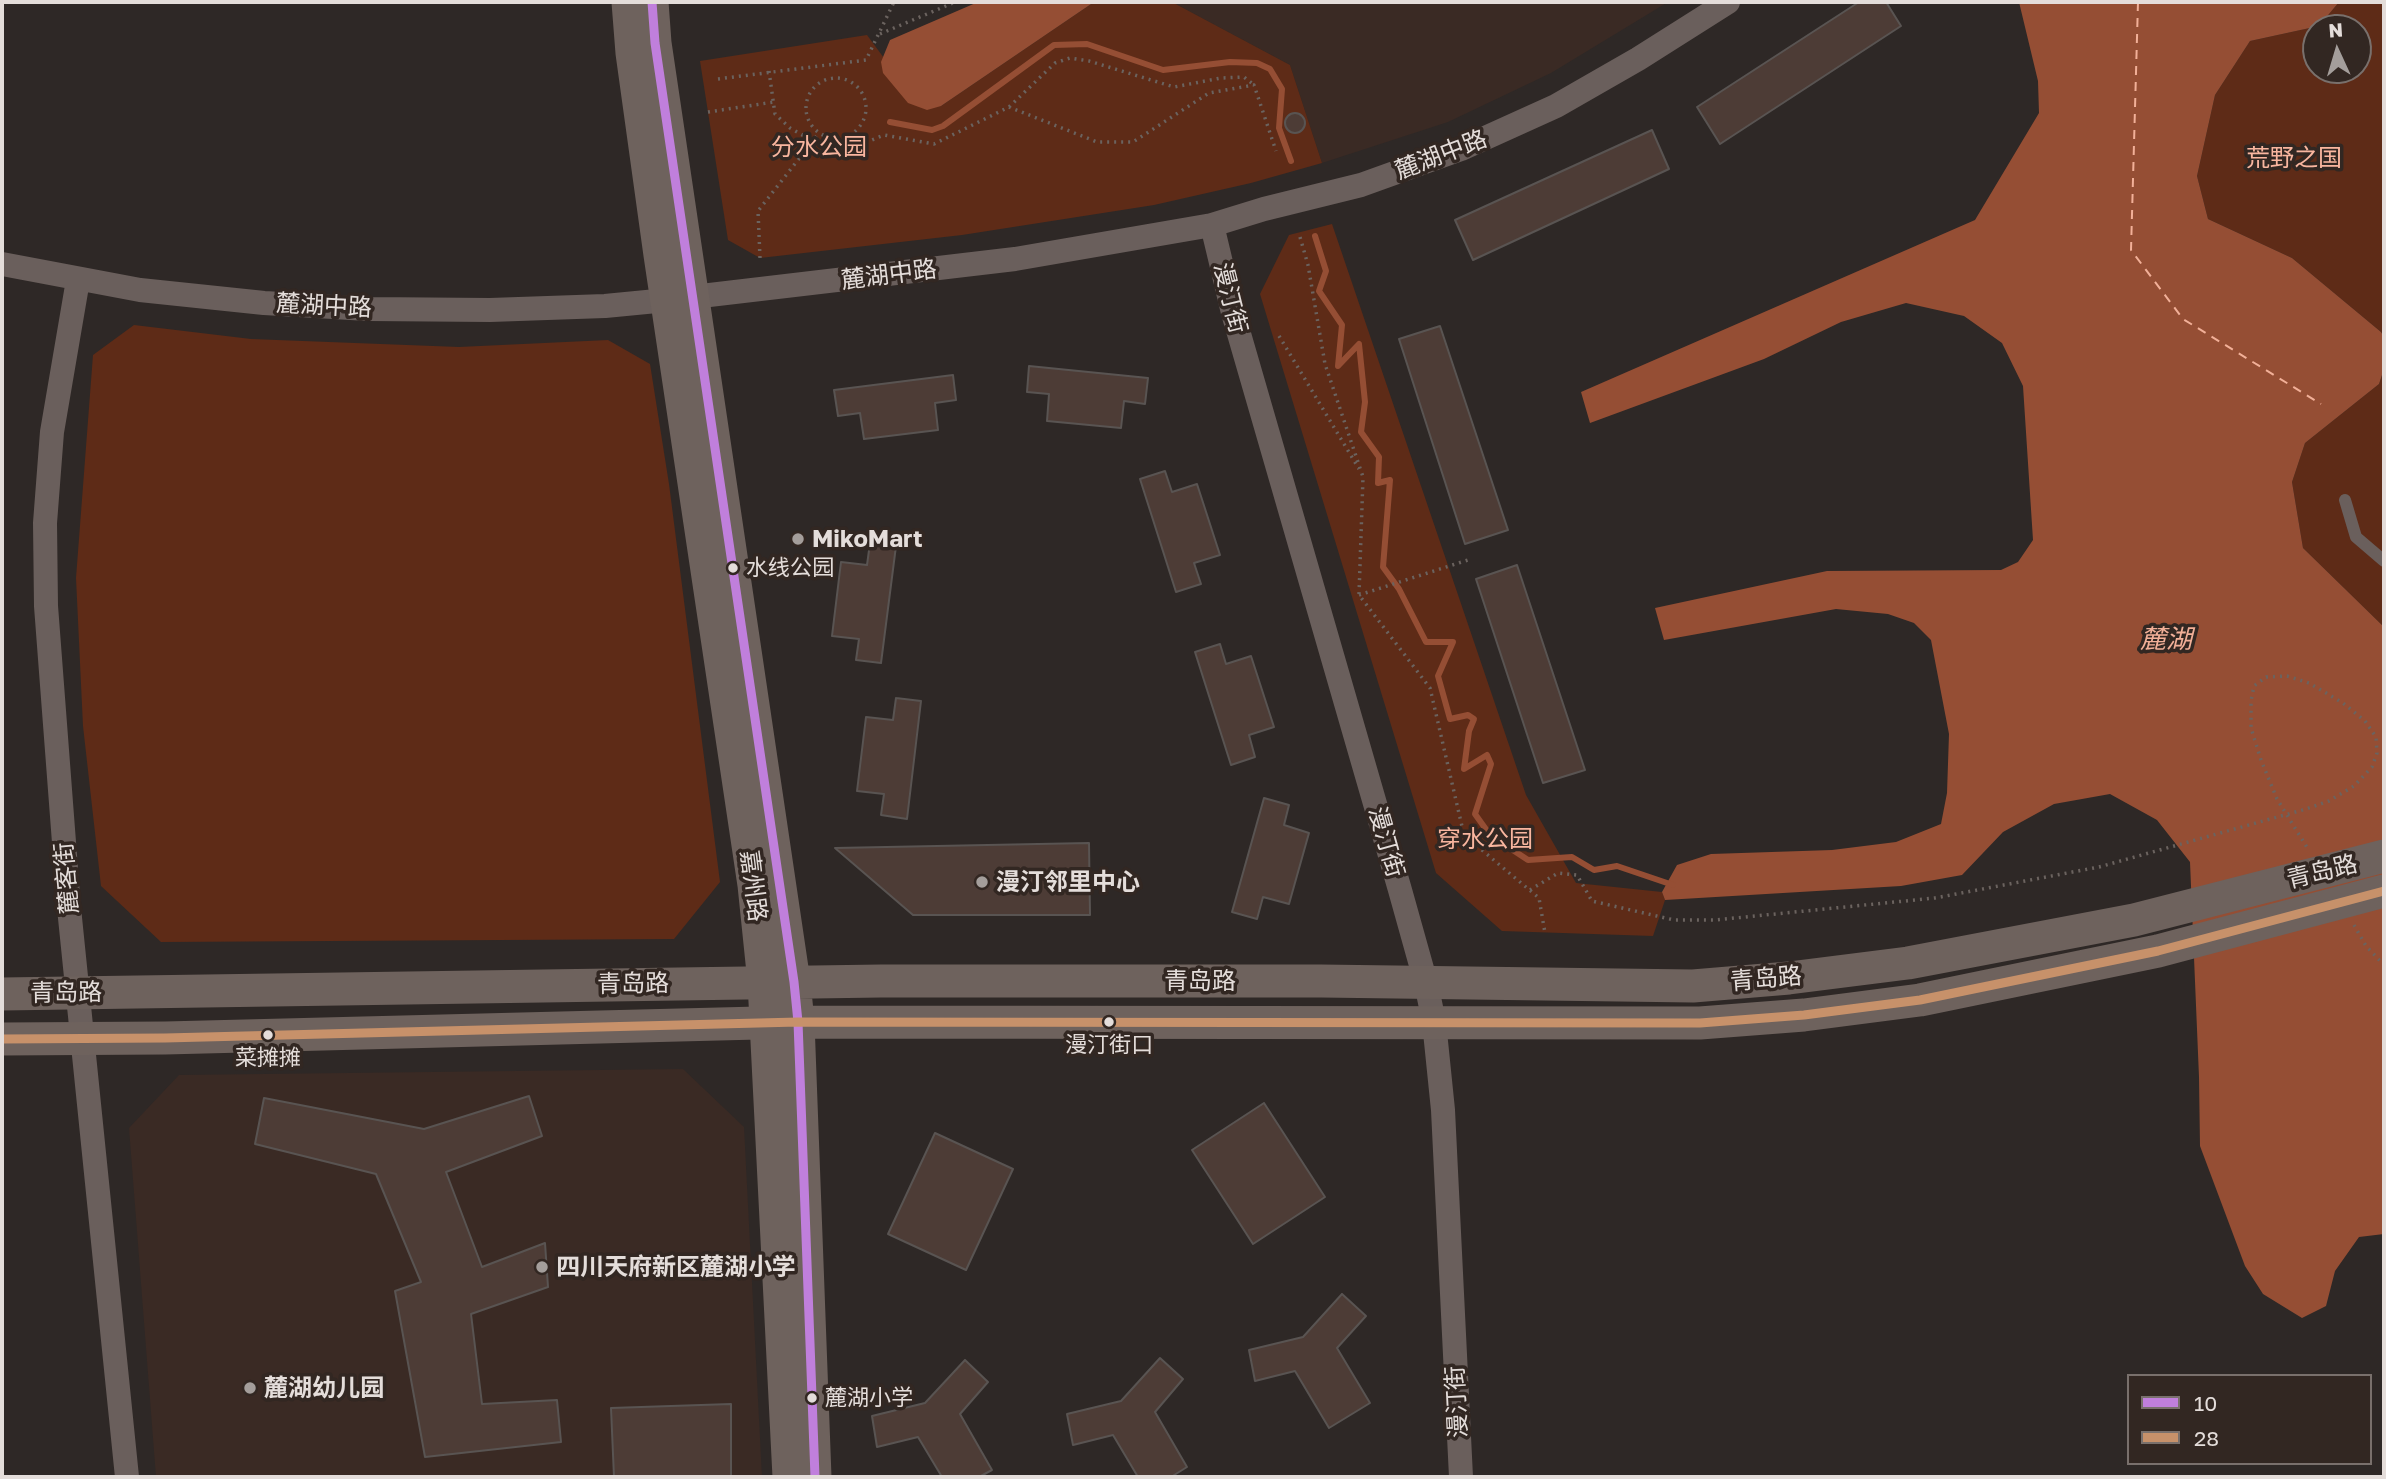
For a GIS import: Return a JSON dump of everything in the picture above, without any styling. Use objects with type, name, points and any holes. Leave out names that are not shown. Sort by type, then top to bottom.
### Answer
[{"type":"main road","points":[[628,2],[632,53],[680,298]]},
{"type":"main road","points":[[652,2],[680,298]]},
{"type":"main road","name":"嘉州路","points":[[680,298],[779,982],[815,1477]]},
{"type":"main road","name":"青岛路","points":[[2,994],[779,982],[1321,981],[1693,986],[1789,978],[1908,963],[2134,920],[2384,856]]},
{"type":"main road","name":"青岛路","points":[[2,1039],[782,1023],[1700,1023],[1804,1015],[1920,1000],[2158,951],[2384,891]]},
{"type":"main road","name":"嘉州路","points":[[782,1023],[789,1477]]},
{"type":"street","name":"麓湖中路","points":[[2,264],[139,290],[251,302],[368,309],[490,310],[605,306],[1016,260],[1212,225],[1361,185],[1461,149],[1556,106],[1728,2]]},
{"type":"street","name":"漫汀街","points":[[1212,225],[1233,313],[1426,983],[1434,1023],[1443,1110],[1461,1477]]},
{"type":"street","name":"麓客街","points":[[78,280],[52,432],[46,606],[78,993],[127,1477]]},
{"type":"lane","points":[[2345,500],[2356,537],[2384,561]]},
{"type":"path","points":[[718,79],[866,60],[894,2]]},
{"type":"path","points":[[878,35],[955,2]]},
{"type":"path","points":[[769,71],[775,114],[790,128],[831,151],[852,148],[884,135],[934,144],[1009,107],[1055,63],[1070,58],[1089,61],[1174,87],[1222,78],[1244,77],[1254,85],[1276,151]]},
{"type":"path","points":[[839,77],[857,85],[866,102],[864,122],[849,136],[838,138],[819,133],[806,117],[807,97],[820,82],[839,77]]},
{"type":"path","points":[[1009,107],[1097,142],[1133,142],[1209,93],[1254,85]]},
{"type":"path","points":[[708,113],[774,102]]},
{"type":"path","points":[[760,258],[758,211],[819,133]]},
{"type":"path","points":[[1300,237],[1308,265],[1325,364],[1363,477],[1359,595],[1430,688],[1464,835],[1539,898],[1545,933]]},
{"type":"path","points":[[1279,336],[1363,477]]},
{"type":"path","points":[[1359,595],[1468,559]]},
{"type":"path","points":[[1530,890],[1558,873],[1577,875],[1592,901],[1674,920],[1715,920],[1935,898],[2099,867],[2280,817],[2293,813],[2306,809],[2329,801],[2354,786],[2372,767],[2377,753],[2376,737],[2343,703],[2309,683],[2287,676],[2266,677],[2254,686],[2251,729],[2277,799],[2284,810],[2291,821],[2312,855]]},
{"type":"path","points":[[2353,923],[2366,946],[2384,965]]},
{"type":"shaded area","points":[[1172,2],[1668,2],[1551,73],[1448,122],[1322,163],[1290,65]]},
{"type":"shaded area","name":"四川天府新区麓湖小学","points":[[683,1069],[744,1127],[762,1477],[156,1477],[129,1128],[179,1075]]},
{"type":"green space","name":"分水公园","points":[[1094,2],[1172,2],[1290,65],[1322,163],[1251,183],[1154,205],[962,235],[760,258],[728,240],[700,61],[867,35],[909,92],[941,106]]},
{"type":"green space","name":"荒野之国","points":[[2339,2],[2384,2],[2384,337],[2292,258],[2208,219],[2197,176],[2215,95],[2250,41],[2302,30],[2302,84],[2372,84],[2372,14],[2329,14]]},
{"type":"green space","name":"穿水公园","points":[[1332,224],[1526,795],[1576,883],[1662,892],[1665,900],[1653,936],[1502,931],[1436,873],[1260,294],[1289,235]]},
{"type":"green space","points":[[134,325],[251,339],[459,347],[608,340],[650,364],[669,484],[720,882],[674,939],[161,942],[101,886],[83,726],[76,578],[93,355]]},
{"type":"green space","points":[[2384,369],[2384,627],[2303,548],[2292,482],[2305,443],[2379,384]]},
{"type":"water","points":[[978,2],[1094,2],[941,106],[927,110],[908,103],[883,73],[881,62],[890,40]]},
{"type":"water","name":"麓湖","points":[[2019,2],[2339,2],[2329,14],[2302,14],[2302,30],[2250,41],[2215,95],[2197,176],[2208,219],[2292,258],[2384,337],[2384,369],[2379,384],[2305,443],[2292,482],[2303,548],[2384,627],[2384,1234],[2359,1237],[2335,1271],[2326,1306],[2302,1318],[2263,1294],[2245,1266],[2200,1146],[2190,862],[2157,820],[2110,794],[2054,804],[2003,832],[1962,875],[1901,886],[1665,900],[1662,892],[1677,865],[1711,854],[1832,850],[1896,842],[1941,824],[1947,793],[1949,734],[1931,640],[1914,623],[1888,614],[1836,609],[1664,640],[1655,608],[1827,571],[2001,570],[2018,562],[2033,540],[2023,386],[2002,343],[1964,316],[1906,303],[1841,322],[1764,359],[1590,423],[1581,392],[1975,220],[2039,113],[2038,81]]},
{"type":"building","points":[[1859,2],[1886,2],[1901,26],[1720,144],[1697,107]]},
{"type":"building","points":[[1291,113],[1299,113],[1305,123],[1299,133],[1291,133],[1285,127],[1285,119]]},
{"type":"building","points":[[1652,130],[1669,169],[1473,260],[1455,220]]},
{"type":"building","points":[[1440,326],[1508,530],[1465,544],[1399,339]]},
{"type":"building","points":[[1029,366],[1148,378],[1145,404],[1124,401],[1121,428],[1047,421],[1049,394],[1027,392]]},
{"type":"building","points":[[953,375],[956,400],[935,403],[938,430],[864,439],[860,413],[838,416],[834,390]]},
{"type":"building","points":[[1165,471],[1172,492],[1197,484],[1220,555],[1194,563],[1201,584],[1176,592],[1140,479]]},
{"type":"building","points":[[870,543],[896,546],[881,663],[856,660],[859,639],[832,636],[841,562],[867,565]]},
{"type":"building","points":[[1517,565],[1585,770],[1543,783],[1476,579]]},
{"type":"building","points":[[1220,644],[1226,664],[1251,656],[1274,727],[1249,735],[1255,757],[1231,765],[1195,652]]},
{"type":"building","points":[[896,698],[921,701],[907,819],[881,815],[884,794],[857,791],[866,717],[893,720]]},
{"type":"building","points":[[1264,798],[1289,805],[1284,825],[1309,833],[1289,904],[1263,897],[1257,919],[1232,912]]},
{"type":"building","name":"漫汀邻里中心","points":[[1089,843],[1090,915],[913,915],[835,848]]},
{"type":"building","points":[[529,1096],[542,1136],[446,1172],[482,1267],[545,1243],[548,1287],[471,1314],[482,1404],[557,1400],[561,1442],[425,1457],[395,1291],[421,1282],[376,1174],[255,1144],[264,1098],[424,1129]]},
{"type":"building","points":[[1264,1103],[1325,1197],[1253,1244],[1192,1150]]},
{"type":"building","points":[[935,1133],[1013,1169],[966,1270],[888,1234]]},
{"type":"building","points":[[1342,1294],[1366,1316],[1337,1348],[1370,1403],[1329,1428],[1295,1371],[1255,1381],[1249,1350],[1303,1337]]},
{"type":"building","points":[[1160,1358],[1183,1379],[1155,1412],[1187,1467],[1171,1477],[1138,1477],[1113,1435],[1073,1445],[1067,1414],[1121,1401]]},
{"type":"building","points":[[965,1360],[988,1382],[960,1414],[992,1470],[979,1477],[942,1477],[918,1437],[877,1447],[872,1416],[925,1403]]},
{"type":"building","points":[[731,1404],[731,1477],[614,1477],[611,1408]]},
{"type":"waterway","points":[[890,122],[932,130],[943,126],[1054,45],[1087,44],[1163,70],[1230,62],[1257,63],[1270,69],[1282,89],[1279,128],[1291,161]]},
{"type":"waterway","points":[[1315,236],[1326,271],[1319,291],[1342,325],[1338,366],[1359,344],[1365,402],[1361,432],[1379,457],[1378,483],[1390,480],[1383,567],[1399,589],[1426,642],[1453,642],[1438,676],[1450,719],[1468,715],[1474,719],[1469,731],[1464,769],[1487,755],[1491,764],[1475,814],[1490,835],[1528,860],[1572,857],[1594,870],[1617,866],[1673,885]]},
{"type":"ferry route","points":[[2138,2],[2131,250],[2183,319],[2321,404]]},
{"type":"transit line","name":"10","points":[[652,2],[655,43],[794,982],[798,1022],[815,1477]]},
{"type":"transit line","name":"28","points":[[2,1039],[165,1038],[798,1022],[1700,1023],[1804,1015],[1920,1000],[2158,951],[2384,891]]},
{"type":"place","name":"MikoMart","points":[[798,539]]},
{"type":"place","name":"水线公园","points":[[733,568]]},
{"type":"place","name":"漫汀邻里中心","points":[[982,882]]},
{"type":"place","name":"漫汀街口","points":[[1109,1022]]},
{"type":"place","name":"菜摊摊","points":[[268,1035]]},
{"type":"place","name":"四川天府新区麓湖小学","points":[[542,1267]]},
{"type":"place","name":"麓湖幼儿园","points":[[250,1388]]},
{"type":"place","name":"麓湖小学","points":[[812,1398]]}]
